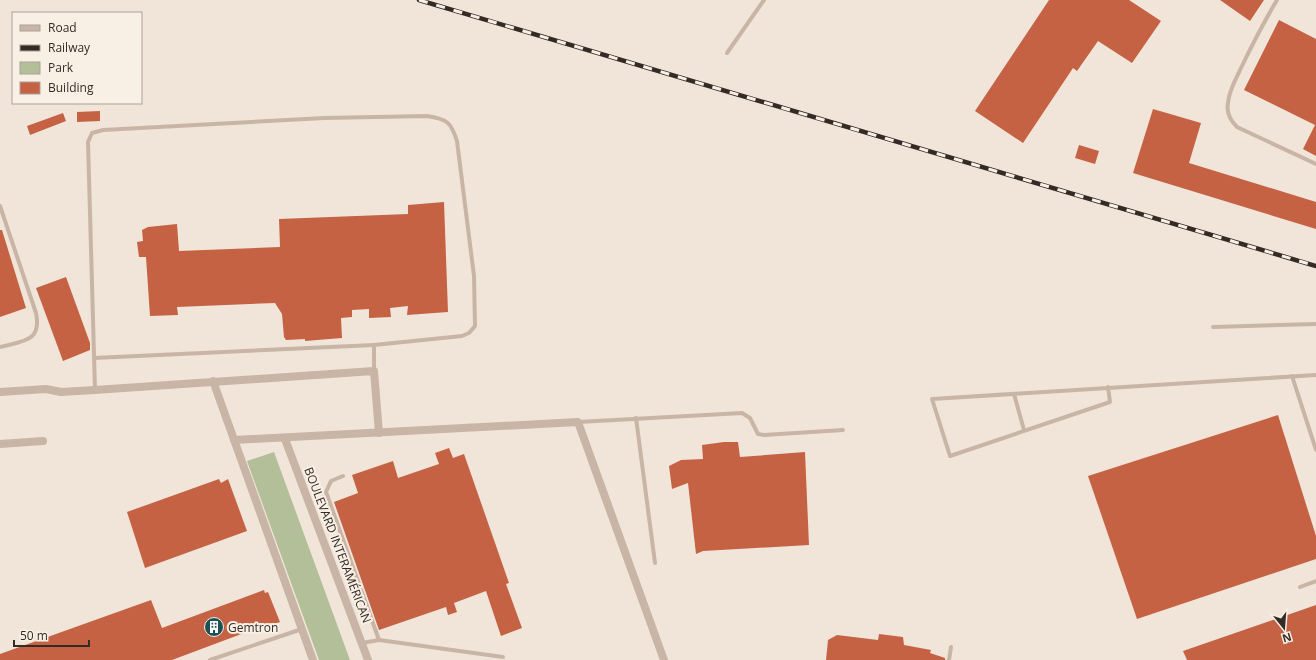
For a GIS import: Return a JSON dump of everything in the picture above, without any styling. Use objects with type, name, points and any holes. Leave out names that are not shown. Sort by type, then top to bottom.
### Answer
[{"type":"street","points":[[0,392],[46,389],[61,392],[374,371],[379,434]]},
{"type":"street","points":[[213,381],[313,660]]},
{"type":"street","points":[[234,440],[285,439],[578,422],[664,660]]},
{"type":"street","name":"BOULEVARD INTERAMÉRICAN","points":[[285,439],[368,660]]},
{"type":"street","points":[[0,444],[43,441]]},
{"type":"lane","points":[[727,53],[764,0]]},
{"type":"lane","points":[[1277,0],[1262,26],[1231,90],[1228,103],[1228,114],[1230,120],[1237,127],[1316,164]]},
{"type":"lane","points":[[94,358],[374,345],[462,336],[469,333],[475,326],[474,276],[457,141],[449,122],[440,118],[427,116],[324,118],[103,130],[92,133],[88,142],[94,358],[95,390]]},
{"type":"lane","points":[[0,206],[38,324],[37,331],[33,336],[25,341],[0,347]]},
{"type":"lane","points":[[1213,327],[1316,324]]},
{"type":"lane","points":[[374,345],[374,371]]},
{"type":"lane","points":[[1108,387],[1110,402],[950,456],[932,399],[1108,387],[1316,375]]},
{"type":"lane","points":[[1292,376],[1316,450]]},
{"type":"lane","points":[[1014,394],[1024,430]]},
{"type":"lane","points":[[578,422],[742,413],[750,418],[758,434],[764,435],[843,430]]},
{"type":"lane","points":[[636,418],[654,563]]},
{"type":"lane","points":[[343,476],[331,481],[326,492],[379,640]]},
{"type":"lane","points":[[1300,587],[1316,581]]},
{"type":"lane","points":[[210,660],[302,629]]},
{"type":"lane","points":[[362,643],[379,640],[503,657]]},
{"type":"lane","points":[[949,660],[951,647]]},
{"type":"green space","points":[[274,452],[350,660],[319,660],[247,461]]},
{"type":"building","points":[[1049,0],[1129,0],[1161,21],[1132,63],[1098,41],[1077,71],[1073,68],[1023,143],[975,111]]},
{"type":"building","points":[[1220,0],[1264,0],[1250,21]]},
{"type":"building","points":[[1279,20],[1316,39],[1316,156],[1303,149],[1315,125],[1244,90]]},
{"type":"building","points":[[1153,109],[1201,123],[1189,163],[1316,202],[1316,229],[1133,173]]},
{"type":"building","points":[[100,111],[100,121],[77,122],[77,112]]},
{"type":"building","points":[[63,113],[66,121],[30,135],[27,126]]},
{"type":"building","points":[[1079,145],[1099,151],[1095,164],[1075,158]]},
{"type":"building","points":[[444,202],[448,312],[407,315],[408,306],[390,308],[391,317],[369,318],[369,309],[352,310],[352,317],[341,318],[342,338],[305,341],[305,339],[286,340],[284,337],[282,314],[275,303],[177,307],[178,315],[150,316],[146,257],[139,257],[137,242],[143,241],[142,230],[148,227],[177,224],[179,251],[280,247],[279,219],[408,214],[408,205]]},
{"type":"building","points":[[0,230],[2,230],[26,308],[0,317]]},
{"type":"building","points":[[66,277],[90,343],[90,350],[63,361],[36,288]]},
{"type":"building","points":[[1278,415],[1316,536],[1316,559],[1137,619],[1088,476]]},
{"type":"building","points":[[738,442],[740,457],[805,452],[809,545],[703,551],[696,554],[688,483],[672,489],[669,466],[681,460],[703,459],[702,445]]},
{"type":"building","points":[[449,448],[453,458],[464,454],[509,583],[506,584],[522,628],[501,636],[486,591],[454,603],[457,612],[448,615],[446,607],[379,630],[334,502],[358,493],[352,475],[393,461],[398,478],[439,464],[435,453]]},
{"type":"building","points":[[219,479],[221,483],[228,479],[247,531],[145,568],[127,512]]},
{"type":"building","name":"Gemtron","points":[[264,590],[265,593],[268,592],[280,622],[271,625],[271,623],[172,660],[0,660],[0,654],[151,600],[162,628]]},
{"type":"building","points":[[1316,605],[1316,660],[1187,660],[1183,651]]},
{"type":"building","points":[[879,634],[903,637],[904,645],[931,650],[930,653],[945,658],[945,660],[826,660],[828,640],[837,635],[878,640]]},
{"type":"railway","points":[[419,0],[1316,266]]},
{"type":"place","name":"Gemtron","points":[[214,627]]}]
